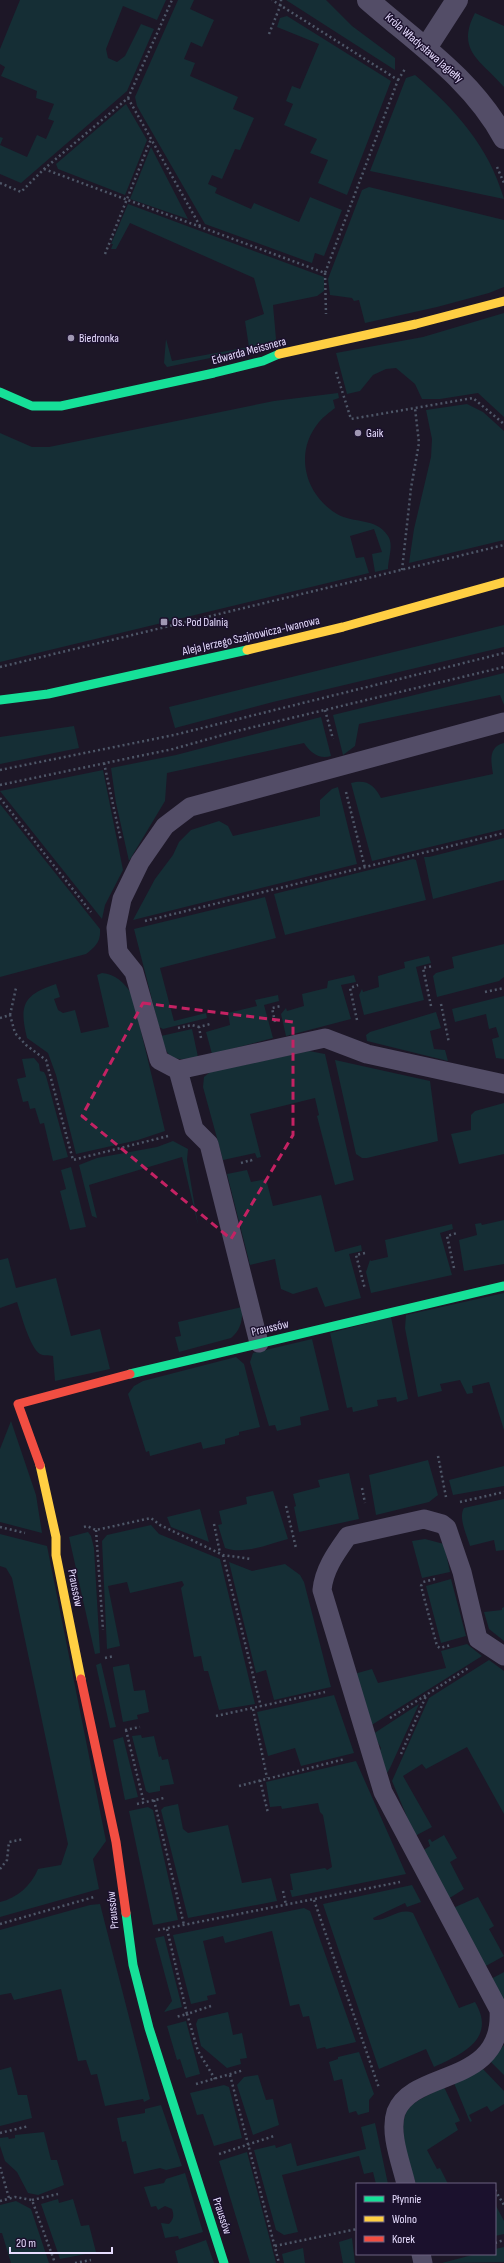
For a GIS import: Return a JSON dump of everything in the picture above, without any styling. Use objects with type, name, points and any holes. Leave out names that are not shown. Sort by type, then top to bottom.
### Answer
[{"type":"street","name":"Króla Władysława Jagiełły","points":[[368,0],[426,48],[467,86],[492,118],[504,138]]},
{"type":"street","points":[[426,48],[457,0]]},
{"type":"street","name":"Edwarda Meissnera","points":[[0,392],[32,406],[61,406],[214,373],[262,361],[276,355],[504,301]]},
{"type":"street","name":"Aleja Jerzego Szajnowicza-Iwanowa","points":[[0,700],[55,693],[215,657],[343,627],[504,582]]},
{"type":"street","name":"Praussów","points":[[224,2263],[149,2028],[128,1936],[116,1842],[92,1737],[56,1554],[54,1530],[38,1457],[18,1404],[120,1376],[460,1295],[504,1286]]},
{"type":"lane","points":[[504,722],[190,807],[165,826],[132,875],[122,899],[116,928],[118,952],[134,972],[159,1060],[178,1070],[325,1038],[367,1054],[504,1084]]},
{"type":"lane","points":[[178,1070],[194,1129],[209,1144],[259,1343]]},
{"type":"lane","points":[[406,2183],[395,2135],[396,2111],[410,2095],[461,2071],[486,2054],[498,2039],[501,2026],[500,2010],[383,1792],[364,1734],[322,1590],[323,1582],[330,1562],[348,1536],[424,1519],[442,1524],[447,1528],[462,1572],[478,1639],[500,1653]]},
{"type":"path","points":[[0,183],[21,192],[44,169],[128,98],[172,0]]},
{"type":"path","points":[[272,0],[281,4],[398,80],[325,273],[327,344],[351,419],[473,398],[504,424]]},
{"type":"path","points":[[269,34],[281,4],[280,0]]},
{"type":"path","points":[[128,98],[200,226]]},
{"type":"path","points":[[105,254],[151,139]]},
{"type":"path","points":[[44,169],[325,273]]},
{"type":"path","points":[[402,570],[411,488],[419,443],[415,408]]},
{"type":"path","points":[[0,667],[504,545]]},
{"type":"path","points":[[0,770],[174,735],[504,653]]},
{"type":"path","points":[[0,784],[173,749],[237,731],[504,667]]},
{"type":"path","points":[[104,763],[125,864],[132,875]]},
{"type":"path","points":[[0,798],[101,924],[116,928],[504,833]]},
{"type":"path","points":[[431,1006],[424,968],[433,966]]},
{"type":"path","points":[[356,1016],[350,988],[358,985]]},
{"type":"path","points":[[16,988],[10,1015],[15,1032],[26,1045],[46,1060],[74,1160],[194,1129]]},
{"type":"path","points":[[485,992],[504,988]]},
{"type":"path","points":[[441,1004],[444,1015]]},
{"type":"path","points":[[276,1022],[272,1008],[282,1006]]},
{"type":"path","points":[[0,1018],[10,1015]]},
{"type":"path","points":[[192,1025],[199,1027],[210,1024]]},
{"type":"path","points":[[199,1027],[203,1044]]},
{"type":"path","points":[[457,1234],[447,1236],[460,1295]]},
{"type":"path","points":[[365,1253],[356,1255],[371,1316]]},
{"type":"path","points":[[286,1506],[296,1548]]},
{"type":"path","points":[[119,1525],[151,1518],[160,1525],[222,1554],[252,1559]]},
{"type":"path","points":[[214,1524],[261,1707]]},
{"type":"path","points":[[0,1527],[28,1534]]},
{"type":"path","points":[[96,1530],[103,1636]]},
{"type":"path","points":[[438,1578],[423,1582],[421,1586],[437,1646],[440,1648]]},
{"type":"path","points":[[104,1651],[106,1665]]},
{"type":"path","points":[[364,1734],[500,1653]]},
{"type":"path","points":[[216,1716],[330,1691]]},
{"type":"path","points":[[399,1757],[426,1696]]},
{"type":"path","points":[[253,1709],[267,1778]]},
{"type":"path","points":[[120,1731],[140,1727]]},
{"type":"path","points":[[126,1730],[144,1802]]},
{"type":"path","points":[[238,1786],[344,1759]]},
{"type":"path","points":[[260,1780],[268,1813]]},
{"type":"path","points":[[138,1803],[164,1798]]},
{"type":"path","points":[[154,1800],[184,1925]]},
{"type":"path","points":[[0,1869],[7,1860],[9,1842],[24,1839]]},
{"type":"path","points":[[153,1931],[398,1883]]},
{"type":"path","points":[[0,1924],[123,1889]]},
{"type":"path","points":[[283,1891],[286,1905]]},
{"type":"path","points":[[314,1900],[384,2105],[396,2111]]},
{"type":"path","points":[[167,1928],[187,2014],[198,2051],[215,2079]]},
{"type":"path","points":[[173,2017],[211,2006]]},
{"type":"path","points":[[201,2083],[244,2070]]},
{"type":"path","points":[[230,2075],[280,2263]]},
{"type":"path","points":[[0,2133],[29,2126]]},
{"type":"path","points":[[218,2154],[274,2136]]},
{"type":"path","points":[[0,2167],[9,2198]]},
{"type":"path","points":[[496,2192],[504,2204]]},
{"type":"path","points":[[0,2200],[15,2197],[32,2200],[58,2194]]},
{"type":"path","points":[[32,2200],[54,2263]]},
{"type":"path","points":[[275,2246],[356,2229]]},
{"type":"path","points":[[75,2263],[91,2260]]},
{"type":"highlighted area","points":[[143,1003],[293,1022],[293,1135],[231,1239],[82,1116]]},
{"type":"shaded area","points":[[20,0],[166,0],[157,20],[123,6],[106,49],[108,58],[117,62],[125,56],[141,24],[154,29],[127,91],[21,183],[0,174],[0,145],[27,157],[37,135],[46,139],[54,121],[48,119],[54,104],[36,98],[37,91],[1,76],[5,67],[0,64],[0,49]]},
{"type":"shaded area","points":[[178,0],[194,0],[190,9],[214,20],[202,47],[191,42],[184,59],[195,63],[190,76],[238,97],[233,109],[254,118],[240,150],[235,149],[222,179],[212,175],[208,184],[217,188],[215,193],[251,209],[254,203],[299,222],[310,197],[342,210],[324,256],[315,253],[312,263],[205,224],[137,106],[135,97]]},
{"type":"shaded area","points":[[286,0],[326,0],[352,26],[395,58],[395,70]]},
{"type":"shaded area","points":[[475,13],[504,26],[504,87],[480,62],[470,46],[468,37]]},
{"type":"shaded area","points":[[287,16],[391,81],[347,195],[318,183],[328,160],[310,153],[317,139],[284,125],[293,104],[286,101],[292,86],[300,89],[319,44],[277,27],[280,18]]},
{"type":"shaded area","points":[[415,75],[457,116],[480,146],[498,180],[504,199],[370,171],[406,78]]},
{"type":"shaded area","points":[[126,104],[147,140],[125,195],[58,169],[56,164]]},
{"type":"shaded area","points":[[0,137],[3,138],[0,145]]},
{"type":"shaded area","points":[[151,147],[188,219],[130,199]]},
{"type":"shaded area","points":[[369,187],[504,220],[504,287],[489,293],[437,307],[365,323],[359,300],[354,301],[352,298],[330,295],[328,279],[362,190]]},
{"type":"shaded area","points":[[128,204],[324,277],[324,291],[317,296],[273,305],[276,339],[273,345],[167,367],[164,363],[166,339],[172,361],[249,347],[245,321],[264,314],[254,278],[130,223],[116,249],[111,249],[113,244],[111,244]]},
{"type":"shaded area","points":[[504,313],[504,417],[478,393],[440,399],[422,399],[415,384],[396,368],[386,369],[373,375],[360,391],[347,394],[336,353],[423,337]]},
{"type":"shaded area","points":[[338,393],[339,398],[333,400],[335,408],[321,420],[311,434],[305,459],[306,472],[310,484],[326,506],[344,517],[371,523],[383,530],[388,536],[391,544],[388,569],[375,572],[372,554],[382,552],[374,529],[350,536],[356,558],[364,557],[369,573],[0,662],[0,433],[32,447],[49,447],[274,401]]},
{"type":"shaded area","points":[[467,404],[483,412],[504,431],[504,540],[409,563],[414,529],[431,457],[432,439],[426,410]]},
{"type":"shaded area","points":[[504,625],[504,647],[273,702],[175,728],[169,707]]},
{"type":"shaded area","points":[[504,673],[504,705],[500,695],[359,724],[355,746],[343,755],[333,715]]},
{"type":"shaded area","points":[[321,717],[331,756],[319,756],[309,749],[304,743],[167,773],[165,801],[129,861],[116,803],[111,768],[176,755]]},
{"type":"shaded area","points":[[74,726],[79,748],[0,764],[0,737]]},
{"type":"shaded area","points":[[504,743],[504,829],[372,861],[351,783],[361,782],[373,786],[381,798],[493,774],[491,760],[493,751],[499,745]]},
{"type":"shaded area","points":[[103,770],[123,870],[105,905],[102,919],[0,791]]},
{"type":"shaded area","points":[[338,787],[357,864],[133,920],[155,879],[173,855],[179,842],[191,830],[219,821],[228,826],[233,836],[320,816],[320,800],[332,789]]},
{"type":"shaded area","points":[[0,804],[100,929],[100,937],[97,944],[86,954],[0,977]]},
{"type":"shaded area","points":[[504,838],[504,880],[433,899],[424,857]]},
{"type":"shaded area","points":[[413,859],[416,860],[426,900],[285,935],[274,894]]},
{"type":"shaded area","points":[[265,897],[276,938],[160,968],[174,1021],[206,1013],[207,1018],[163,1029],[159,1027],[134,929]]},
{"type":"shaded area","points":[[504,944],[504,977],[499,981],[437,997],[433,976],[436,973],[454,968],[452,957]]},
{"type":"shaded area","points":[[429,956],[431,963],[416,967],[424,1000],[364,1015],[359,995],[362,989],[363,992],[379,987],[378,976],[405,968],[404,962]]},
{"type":"shaded area","points":[[102,973],[116,977],[132,994],[165,1131],[138,1140],[76,1154],[56,1075],[48,1053],[27,1038],[24,1009],[30,997],[36,992],[56,984],[60,997],[54,999],[58,1010],[63,1013],[75,1010],[81,1033],[109,1027],[97,975]]},
{"type":"shaded area","points":[[354,975],[356,982],[341,985],[351,1019],[286,1036],[281,1014],[286,1008],[287,1011],[304,1006],[302,994],[327,988],[328,981]]},
{"type":"shaded area","points":[[278,995],[279,1001],[264,1005],[273,1038],[212,1054],[206,1032],[230,1025],[228,1013],[257,1006],[255,1000]]},
{"type":"shaded area","points":[[504,996],[504,1059],[496,1058],[492,1039],[499,1037],[496,1027],[489,1029],[486,1014],[455,1022],[452,1009]]},
{"type":"shaded area","points":[[436,1012],[441,1028],[430,1031],[434,1049],[445,1050],[448,1061],[367,1041],[366,1035],[370,1032]]},
{"type":"shaded area","points":[[192,1029],[198,1057],[178,1059],[169,1055],[163,1044],[161,1036]]},
{"type":"shaded area","points":[[309,1051],[325,1054],[354,1180],[335,1185],[317,1116],[319,1115],[315,1098],[250,1114],[261,1157],[257,1158],[255,1153],[223,1160],[203,1087],[204,1077],[210,1072]]},
{"type":"shaded area","points":[[34,1058],[39,1064],[40,1071],[44,1072],[46,1076],[68,1157],[53,1161],[44,1123],[40,1124],[35,1108],[30,1109],[28,1101],[23,1102],[17,1079],[26,1077],[22,1059]]},
{"type":"shaded area","points":[[335,1060],[430,1081],[438,1141],[367,1158],[362,1158],[356,1154]]},
{"type":"shaded area","points":[[504,1103],[504,1154],[459,1164],[451,1134],[471,1130],[471,1115],[475,1111]]},
{"type":"shaded area","points":[[173,1141],[188,1149],[187,1160],[198,1225],[182,1157],[89,1185],[97,1218],[92,1216],[79,1165],[97,1158],[157,1147]]},
{"type":"shaded area","points":[[71,1167],[86,1227],[70,1230],[60,1191],[66,1189],[61,1170]]},
{"type":"shaded area","points":[[247,1170],[251,1182],[266,1179],[273,1206],[321,1195],[335,1252],[361,1245],[362,1251],[349,1254],[361,1298],[325,1307],[317,1287],[293,1294],[281,1289],[275,1259],[250,1265],[227,1174]]},
{"type":"shaded area","points":[[504,1220],[504,1264],[464,1271],[459,1240],[477,1235],[475,1224],[481,1223],[482,1225]]},
{"type":"shaded area","points":[[452,1224],[453,1229],[440,1233],[452,1275],[371,1293],[366,1272],[370,1260],[388,1257],[385,1240]]},
{"type":"shaded area","points":[[8,1258],[16,1288],[56,1278],[71,1336],[100,1329],[110,1369],[55,1381],[53,1356],[41,1355],[36,1351],[26,1330],[17,1302],[0,1308],[0,1260]]},
{"type":"shaded area","points":[[504,1293],[504,1430],[489,1382],[472,1386],[473,1393],[467,1394],[460,1380],[440,1384],[442,1391],[418,1397],[405,1328],[406,1315]]},
{"type":"shaded area","points":[[242,1307],[241,1324],[231,1338],[179,1352],[175,1337],[181,1336],[178,1322]]},
{"type":"shaded area","points":[[391,1317],[408,1399],[397,1402],[396,1397],[377,1400],[378,1406],[353,1412],[352,1407],[347,1408],[330,1333]]},
{"type":"shaded area","points":[[312,1339],[329,1410],[300,1417],[301,1425],[277,1431],[275,1425],[269,1426],[250,1362],[253,1353]]},
{"type":"shaded area","points":[[236,1357],[244,1364],[260,1427],[239,1432],[239,1435],[225,1439],[225,1444],[203,1449],[201,1442],[150,1456],[149,1451],[146,1452],[128,1394],[134,1386],[143,1381]]},
{"type":"shaded area","points":[[11,1421],[36,1495],[42,1533],[0,1522],[0,1449]]},
{"type":"shaded area","points":[[428,1460],[438,1495],[429,1502],[376,1515],[369,1475]]},
{"type":"shaded area","points":[[504,1466],[504,1486],[453,1495],[449,1480]]},
{"type":"shaded area","points":[[349,1473],[359,1519],[299,1532],[293,1494],[320,1487],[318,1480]]},
{"type":"shaded area","points":[[273,1491],[288,1539],[248,1550],[232,1550],[225,1548],[218,1525],[222,1524],[219,1511],[247,1504],[246,1497]]},
{"type":"shaded area","points":[[504,1499],[504,1550],[496,1551],[494,1540],[470,1546],[462,1521],[462,1512],[464,1508]]},
{"type":"shaded area","points":[[200,1509],[209,1542],[171,1527],[167,1517]]},
{"type":"shaded area","points":[[151,1525],[159,1534],[220,1559],[255,1704],[219,1710],[208,1671],[204,1671],[201,1656],[194,1657],[181,1588],[184,1585],[182,1581],[130,1593],[127,1582],[108,1586],[120,1646],[107,1649],[102,1541],[107,1535]]},
{"type":"shaded area","points":[[88,1532],[91,1536],[94,1548],[100,1653],[95,1654],[69,1537]]},
{"type":"shaded area","points":[[0,1534],[47,1546],[106,1841],[93,1859],[99,1889],[0,1917],[0,1902],[12,1898],[23,1890],[32,1881],[38,1869],[61,1865],[68,1844],[12,1578],[6,1568],[0,1566]]},
{"type":"shaded area","points":[[425,1539],[444,1544],[450,1572],[422,1578],[412,1541]]},
{"type":"shaded area","points":[[229,1562],[252,1571],[285,1564],[300,1575],[304,1582],[331,1687],[274,1700],[266,1670],[256,1673]]},
{"type":"shaded area","points":[[451,1579],[466,1636],[441,1643],[426,1586]]},
{"type":"shaded area","points":[[504,1607],[504,1641],[489,1629],[484,1612],[502,1610]]},
{"type":"shaded area","points":[[467,1644],[482,1656],[370,1726],[354,1674],[372,1669],[378,1683],[446,1668],[441,1651]]},
{"type":"shaded area","points":[[489,1660],[504,1671],[504,1814],[467,1747],[426,1769],[422,1764],[403,1776],[432,1827],[415,1836],[392,1781],[429,1698]]},
{"type":"shaded area","points":[[101,1663],[116,1727],[110,1728],[96,1665]]},
{"type":"shaded area","points":[[129,1664],[134,1691],[145,1690],[149,1712],[137,1715],[138,1719],[123,1722],[113,1667]]},
{"type":"shaded area","points":[[334,1695],[354,1753],[301,1766],[295,1748],[268,1756],[257,1712]]},
{"type":"shaded area","points":[[419,1704],[386,1775],[379,1752],[381,1748],[373,1734]]},
{"type":"shaded area","points":[[141,1735],[142,1738],[154,1736],[159,1757],[161,1756],[162,1760],[168,1759],[174,1784],[160,1786],[160,1791],[149,1793],[146,1791],[132,1736]]},
{"type":"shaded area","points":[[123,1737],[138,1797],[125,1800],[113,1740]]},
{"type":"shaded area","points":[[356,1761],[406,1874],[292,1897],[290,1890],[293,1890],[290,1874],[325,1868],[327,1870],[332,1867],[323,1815],[320,1812],[318,1803],[282,1809],[281,1806],[270,1807],[266,1782]]},
{"type":"shaded area","points":[[178,1804],[183,1829],[188,1833],[228,1825],[242,1883],[271,1878],[277,1901],[188,1918],[161,1810],[164,1807]]},
{"type":"shaded area","points":[[148,1807],[153,1810],[178,1920],[153,1925],[129,1811]]},
{"type":"shaded area","points":[[444,1835],[457,1858],[450,1862],[464,1889],[448,1899],[422,1851],[430,1846],[428,1840],[430,1839],[432,1842]]},
{"type":"shaded area","points":[[412,1885],[421,1902],[407,1907],[405,1903],[373,1918],[374,1920],[379,1920],[398,1913],[413,1913],[459,2008],[475,2002],[481,2015],[482,2026],[479,2035],[473,2044],[455,2057],[434,2067],[426,2049],[379,2069],[323,1904]]},
{"type":"shaded area","points":[[478,1897],[494,1926],[489,1929],[504,1956],[484,1967],[453,1908]]},
{"type":"shaded area","points":[[100,1904],[150,2099],[144,2102],[143,2099],[105,2106],[97,2074],[91,2075],[86,2060],[78,2061],[61,1989],[14,2000],[11,1993],[0,1995],[0,1930],[90,1905]]},
{"type":"shaded area","points":[[304,1908],[310,1911],[356,2042],[326,2049],[325,2047],[317,2049],[309,2016],[303,2017],[299,2004],[290,2006],[272,1931],[225,1943],[223,1936],[203,1941],[216,1994],[207,1996],[208,2000],[191,2004],[173,1935]]},
{"type":"shaded area","points":[[164,1936],[182,2007],[164,2012],[172,2001],[155,1938]]},
{"type":"shaded area","points":[[504,1972],[504,2002],[491,1979]]},
{"type":"shaded area","points":[[228,2012],[233,2035],[242,2033],[247,2058],[240,2059],[241,2064],[227,2068],[201,2046],[196,2024],[198,2019]]},
{"type":"shaded area","points":[[186,2021],[200,2074],[186,2078],[180,2059],[177,2060],[167,2026]]},
{"type":"shaded area","points":[[504,2045],[504,2075],[490,2061]]},
{"type":"shaded area","points":[[359,2052],[374,2094],[369,2100],[369,2112],[358,2115],[356,2111],[349,2113],[342,2079],[334,2081],[329,2062],[338,2059],[338,2057]]},
{"type":"shaded area","points":[[11,2067],[18,2095],[27,2095],[32,2118],[0,2126],[0,2070]]},
{"type":"shaded area","points":[[482,2068],[504,2091],[504,2104],[491,2112],[487,2106],[469,2115],[472,2121],[470,2122],[454,2083]]},
{"type":"shaded area","points":[[258,2075],[266,2100],[273,2099],[279,2125],[253,2135],[237,2085],[244,2077]]},
{"type":"shaded area","points":[[224,2085],[229,2087],[242,2138],[214,2146],[203,2114],[197,2115],[190,2093]]},
{"type":"shaded area","points":[[444,2087],[460,2121],[455,2123],[458,2130],[427,2150],[437,2169],[440,2168],[448,2183],[416,2183],[410,2167],[403,2135],[403,2125],[409,2108],[425,2096]]},
{"type":"shaded area","points":[[161,2105],[182,2166],[166,2170],[160,2168],[134,2174],[126,2141],[122,2142],[117,2118],[145,2113],[145,2109]]},
{"type":"shaded area","points":[[375,2123],[388,2183],[376,2183],[373,2172],[364,2174],[359,2156],[282,2175],[298,2232],[284,2235],[276,2230],[254,2150],[275,2145],[276,2148],[291,2143],[297,2166],[366,2149],[361,2127]]},
{"type":"shaded area","points":[[44,2132],[51,2160],[57,2160],[64,2185],[38,2195],[28,2193],[17,2172],[5,2161],[0,2146],[0,2138],[8,2137],[9,2139],[15,2138],[15,2135]]},
{"type":"shaded area","points":[[247,2152],[276,2263],[250,2263],[219,2161]]},
{"type":"shaded area","points":[[185,2173],[203,2232],[179,2239],[178,2236],[165,2238],[161,2223],[169,2224],[171,2222],[173,2217],[172,2209],[165,2206],[158,2210],[156,2206],[151,2207],[144,2187],[164,2183],[166,2179]]},
{"type":"shaded area","points":[[58,2199],[59,2203],[73,2199],[81,2226],[89,2225],[96,2252],[60,2259],[41,2204]]},
{"type":"shaded area","points":[[16,2201],[31,2209],[49,2263],[11,2263],[2,2233],[0,2233],[0,2205]]},
{"type":"shaded area","points":[[496,2206],[504,2221],[504,2234],[496,2236]]},
{"type":"shaded area","points":[[352,2238],[355,2263],[343,2263],[339,2242]]},
{"type":"shaded area","points":[[206,2240],[214,2263],[178,2263],[175,2251]]},
{"type":"shaded area","points":[[504,2247],[504,2262],[442,2263],[472,2255],[496,2255],[496,2249]]},
{"type":"shaded area","points":[[303,2248],[305,2263],[284,2263],[282,2254]]},
{"type":"traffic: fast","points":[[0,392],[32,406],[61,406],[214,373],[263,361],[279,354]]},
{"type":"traffic: fast","points":[[0,700],[48,694],[247,650]]},
{"type":"traffic: fast","points":[[130,1374],[504,1286]]},
{"type":"traffic: fast","points":[[126,1913],[133,1965],[149,2028],[224,2263]]},
{"type":"traffic: slow","points":[[279,354],[416,324],[504,301]]},
{"type":"traffic: slow","points":[[247,650],[343,627],[504,582]]},
{"type":"traffic: slow","points":[[40,1465],[56,1537],[56,1555],[81,1679]]},
{"type":"traffic: jam","points":[[40,1465],[18,1404],[130,1374]]},
{"type":"traffic: jam","points":[[81,1679],[116,1842],[126,1913]]},
{"type":"place","name":"Biedronka","points":[[71,338]]},
{"type":"place","name":"Gaik","points":[[358,433]]},
{"type":"place","name":"Os. Pod Dalnią","points":[[164,622]]}]
